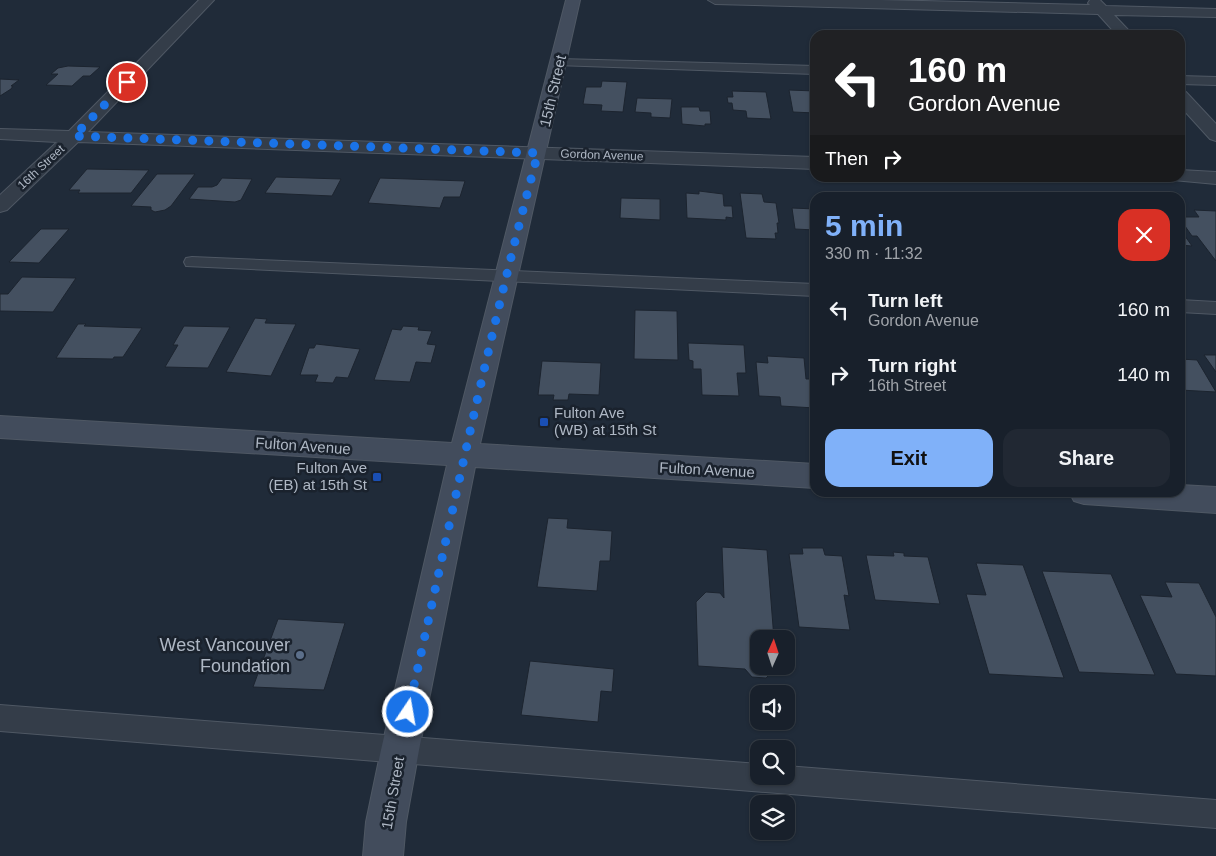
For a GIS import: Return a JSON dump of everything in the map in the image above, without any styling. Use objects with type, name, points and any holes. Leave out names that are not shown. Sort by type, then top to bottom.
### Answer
[{"type":"main road","name":"15th Street","points":[[383,856],[386,822],[400,750],[463,456],[505,277],[538,153],[574,0]]},
{"type":"main road","name":"Fulton Avenue","points":[[0,427],[810,476]]},
{"type":"main road","points":[[1166,497],[1216,500]]},
{"type":"street","name":"16th Street","points":[[0,206],[74,136],[207,0]]},
{"type":"street","points":[[715,0],[1098,5],[1216,14]]},
{"type":"street","points":[[1098,5],[1120,30]]},
{"type":"street","points":[[1185,101],[1216,135]]},
{"type":"street","name":"Gordon Avenue","points":[[0,134],[810,163]]},
{"type":"street","points":[[1185,176],[1216,178]]},
{"type":"lane","points":[[560,63],[810,70]]},
{"type":"lane","points":[[1185,80],[1216,81]]},
{"type":"lane","points":[[192,262],[810,290]]},
{"type":"lane","points":[[1185,306],[1216,308]]},
{"type":"lane","points":[[0,718],[1216,814]]},
{"type":"building","points":[[68,66],[100,67],[90,76],[83,76],[72,86],[46,85],[58,74],[51,74],[58,68]]},
{"type":"building","points":[[0,79],[19,80],[11,86],[13,86],[11,89],[0,96]]},
{"type":"building","points":[[602,81],[627,82],[623,112],[601,111],[602,105],[583,104],[586,87],[601,87]]},
{"type":"building","points":[[789,90],[810,91],[810,113],[793,112]]},
{"type":"building","points":[[732,91],[766,92],[771,119],[747,118],[746,111],[733,110],[732,103],[728,103],[727,97],[733,97]]},
{"type":"building","points":[[637,98],[672,99],[670,118],[651,117],[651,113],[635,112]]},
{"type":"building","points":[[681,107],[699,107],[700,111],[710,111],[711,124],[705,124],[705,126],[682,124]]},
{"type":"building","points":[[87,169],[149,170],[131,193],[78,193],[80,190],[69,190]]},
{"type":"building","points":[[157,174],[195,174],[171,206],[165,210],[155,212],[151,210],[151,207],[131,206]]},
{"type":"building","points":[[276,177],[341,179],[332,196],[265,193]]},
{"type":"building","points":[[222,178],[252,179],[241,200],[235,202],[189,199],[198,187],[212,187],[217,185]]},
{"type":"building","points":[[380,178],[465,181],[460,197],[444,197],[440,208],[368,203]]},
{"type":"building","points":[[699,191],[723,194],[724,206],[732,206],[733,218],[726,217],[726,220],[687,218],[686,193],[699,194]]},
{"type":"building","points":[[740,193],[762,194],[764,202],[776,203],[779,223],[777,223],[778,233],[775,233],[776,239],[746,238]]},
{"type":"building","points":[[621,198],[660,199],[660,220],[620,218]]},
{"type":"building","points":[[792,208],[810,209],[810,230],[795,229]]},
{"type":"building","points":[[1194,210],[1216,211],[1216,261],[1197,236],[1192,236],[1185,226],[1185,217],[1199,217]]},
{"type":"building","points":[[41,229],[69,229],[39,263],[9,262]]},
{"type":"building","points":[[1185,236],[1192,246],[1185,245]]},
{"type":"building","points":[[22,277],[76,278],[53,312],[0,311],[0,294],[8,294]]},
{"type":"building","points":[[635,310],[677,311],[678,360],[634,359]]},
{"type":"building","points":[[255,318],[267,319],[265,323],[296,324],[271,376],[226,372]]},
{"type":"building","points":[[78,324],[86,324],[84,326],[142,328],[123,357],[114,357],[113,359],[56,358]]},
{"type":"building","points":[[184,326],[230,327],[208,368],[165,367],[178,345],[173,345]]},
{"type":"building","points":[[403,326],[419,327],[418,330],[432,331],[427,344],[436,345],[431,363],[416,362],[410,382],[374,380],[392,329],[401,330]]},
{"type":"building","points":[[688,343],[744,345],[746,373],[737,373],[739,396],[702,395],[701,369],[693,369],[693,361],[689,360]]},
{"type":"building","points":[[316,344],[360,349],[348,378],[336,377],[333,383],[315,382],[318,375],[300,375],[309,348],[314,348]]},
{"type":"building","points":[[1204,355],[1216,355],[1216,372]]},
{"type":"building","points":[[767,356],[804,358],[806,379],[810,379],[810,408],[781,406],[780,397],[759,396],[756,362],[768,363]]},
{"type":"building","points":[[1185,359],[1197,360],[1216,392],[1185,390]]},
{"type":"building","points":[[542,361],[601,363],[599,395],[569,394],[568,400],[553,400],[554,395],[538,395]]},
{"type":"building","points":[[548,518],[568,519],[567,528],[612,531],[610,561],[600,561],[597,591],[537,587]]},
{"type":"building","points":[[722,547],[767,550],[773,630],[750,630],[750,675],[745,669],[698,666],[696,602],[706,592],[720,593],[724,598]]},
{"type":"building","points":[[802,548],[823,548],[825,555],[842,556],[849,596],[844,595],[850,630],[799,627],[789,554],[803,554]]},
{"type":"building","points":[[893,552],[904,553],[904,556],[928,557],[940,604],[875,600],[866,555],[894,556]]},
{"type":"building","points":[[976,563],[1023,565],[1064,678],[989,674],[966,594],[986,595]]},
{"type":"building","points":[[1042,571],[1111,574],[1155,675],[1079,672]]},
{"type":"building","points":[[1165,582],[1199,583],[1216,617],[1216,676],[1176,674],[1140,595],[1172,597]]},
{"type":"building","name":"West Vancouver Foundation","points":[[278,619],[345,623],[324,690],[253,687]]},
{"type":"building","points":[[530,661],[614,669],[612,692],[601,691],[598,722],[521,715]]},
{"type":"building","points":[[750,675],[769,675],[766,678],[752,677]]},
{"type":"place","name":"Fulton Ave (WB) at 15th St","points":[[544,422]]},
{"type":"place","name":"Fulton Ave (EB) at 15th St","points":[[377,477]]},
{"type":"place","name":"West Vancouver Foundation","points":[[300,655]]},
{"type":"route","points":[[127,82],[74,136],[538,153],[505,277],[463,456],[408,712]]}]
